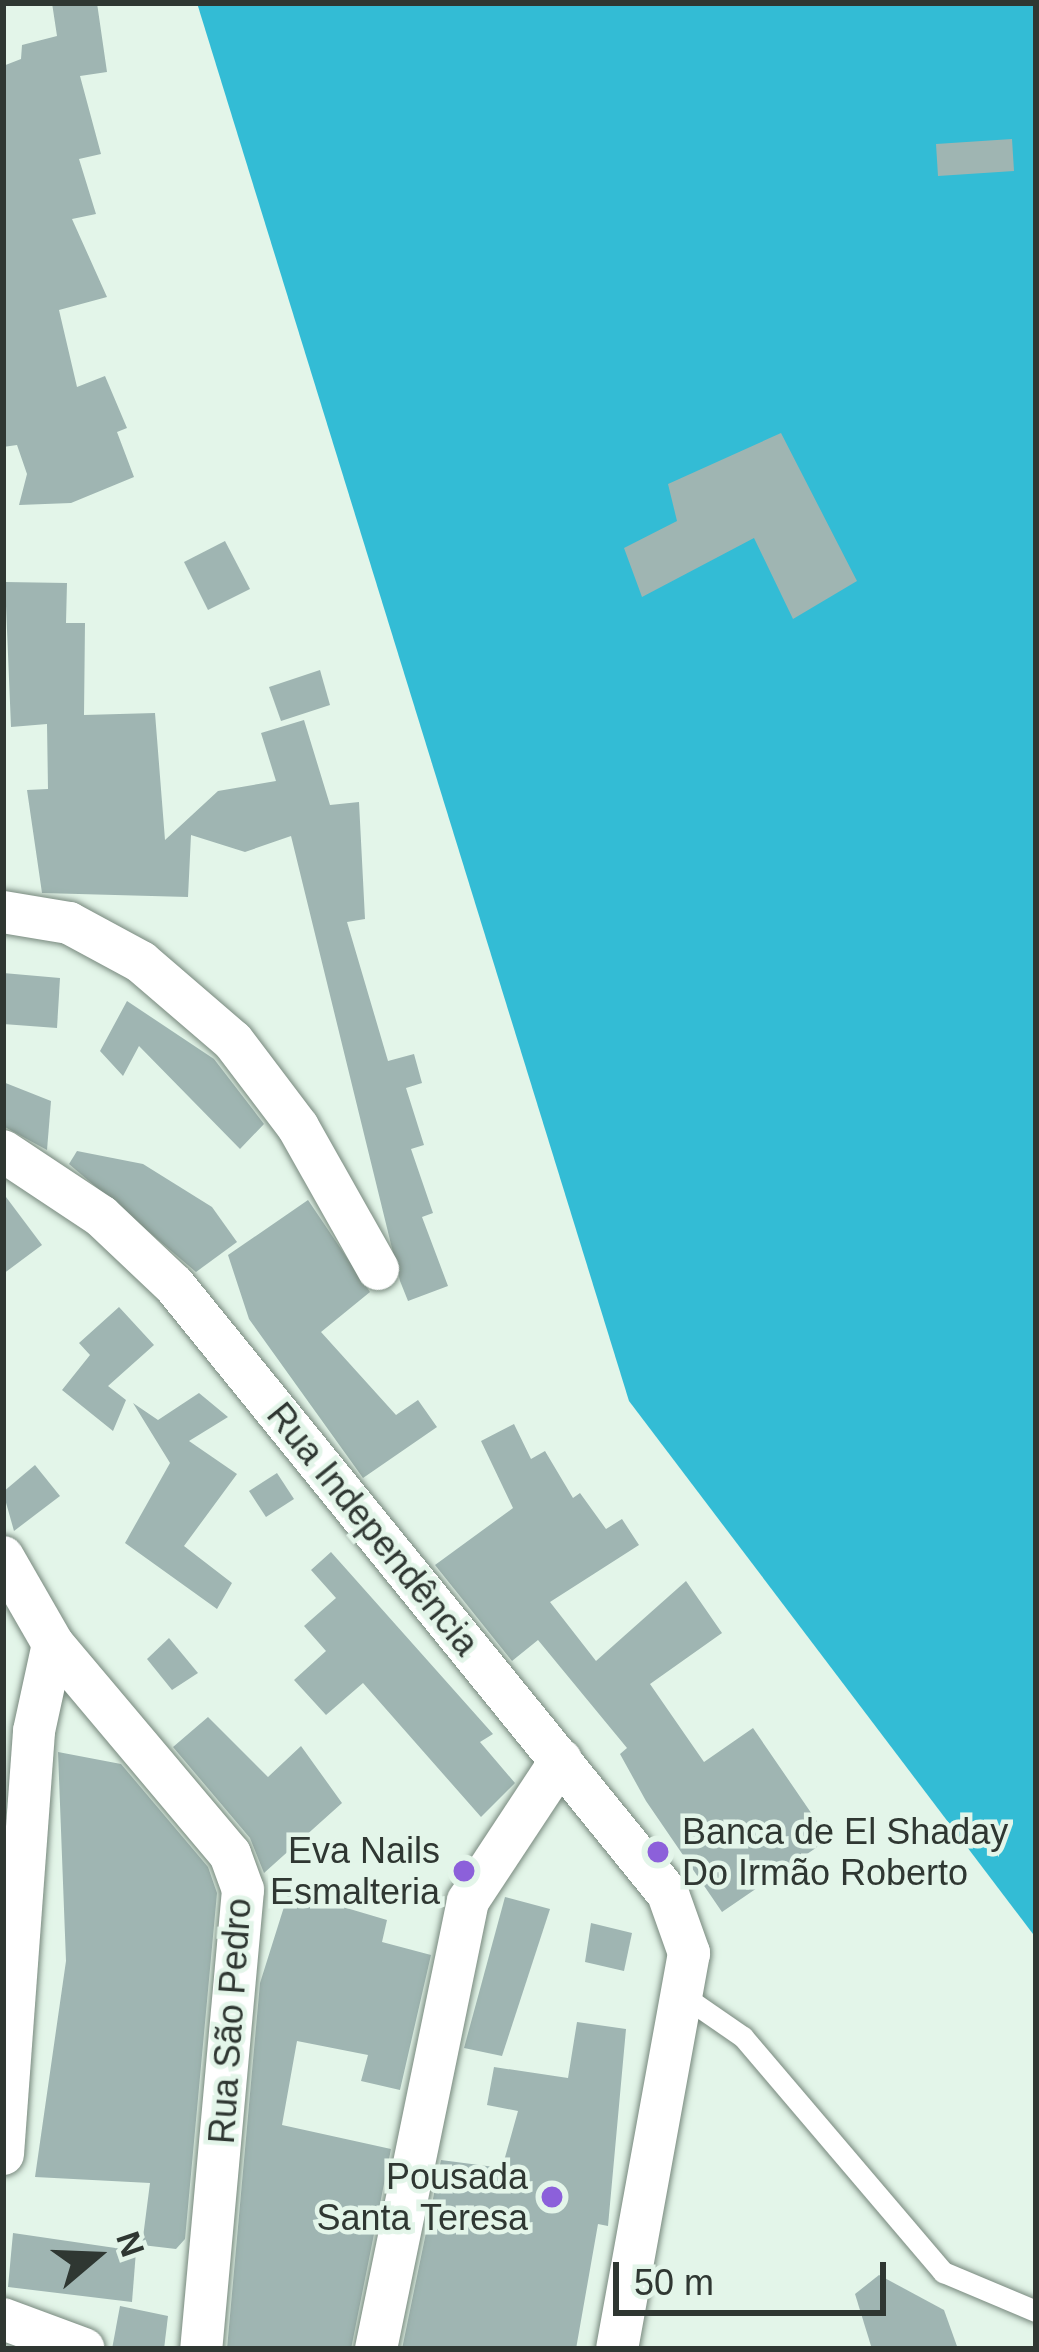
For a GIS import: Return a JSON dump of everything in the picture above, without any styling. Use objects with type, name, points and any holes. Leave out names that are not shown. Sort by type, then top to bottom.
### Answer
[{"type":"street","points":[[3,911],[69,923],[141,962],[233,1041],[298,1127],[378,1269]]},
{"type":"street","name":"Rua Independência","points":[[3,1151],[101,1216],[174,1285],[561,1760],[633,1839],[668,1894],[684,1972]]},
{"type":"street","name":"Rua São Pedro","points":[[3,1557],[53,1644],[230,1854],[243,1890],[201,2349]]},
{"type":"street","points":[[3,2154],[19,1726],[53,1644]]},
{"type":"street","points":[[376,2349],[468,1901],[561,1760]]},
{"type":"street","points":[[617,2349],[684,1972]]},
{"type":"street","points":[[3,2319],[84,2349]]},
{"type":"lane","points":[[684,1972],[944,2272],[1036,2312]]},
{"type":"water","points":[[197,3],[1036,3],[1036,1938],[629,1401]]},
{"type":"building","points":[[52,3],[97,3],[107,72],[80,76],[101,154],[79,159],[96,214],[72,219],[107,297],[59,310],[77,387],[105,376],[127,428],[117,432],[134,477],[71,503],[19,505],[27,474],[17,445],[3,447],[3,66],[21,59],[22,45],[57,36]]},
{"type":"building","points":[[1012,139],[1014,171],[938,176],[936,144]]},
{"type":"building","points":[[781,433],[857,581],[793,619],[754,538],[642,597],[624,548],[677,521],[668,484]]},
{"type":"building","points":[[225,541],[250,589],[208,610],[184,562]]},
{"type":"building","points":[[5,582],[67,583],[66,623],[85,623],[84,715],[155,713],[165,840],[218,791],[276,781],[261,733],[304,720],[330,805],[359,802],[365,919],[347,922],[388,1061],[414,1054],[422,1083],[406,1088],[424,1145],[411,1149],[433,1213],[422,1217],[448,1286],[408,1301],[400,1281],[291,836],[245,852],[191,835],[188,897],[42,893],[27,790],[48,789],[47,724],[11,727]]},
{"type":"building","points":[[320,670],[330,705],[281,721],[269,687]]},
{"type":"building","points":[[3,973],[60,978],[57,1028],[3,1024]]},
{"type":"building","points":[[127,1001],[214,1059],[264,1124],[240,1149],[139,1046],[123,1076],[100,1051]]},
{"type":"building","points":[[3,1082],[51,1101],[47,1150],[3,1126]]},
{"type":"building","points":[[77,1151],[143,1164],[212,1207],[237,1242],[196,1272],[69,1164]]},
{"type":"building","points":[[3,1193],[42,1245],[3,1274]]},
{"type":"building","points":[[308,1200],[370,1292],[321,1332],[396,1415],[418,1400],[437,1427],[363,1478],[249,1319],[228,1255]]},
{"type":"building","points":[[119,1307],[154,1345],[108,1386],[126,1400],[113,1431],[62,1390],[90,1355],[79,1343]]},
{"type":"building","points":[[199,1393],[228,1417],[189,1441],[237,1474],[184,1546],[232,1583],[217,1609],[125,1543],[170,1463],[133,1403],[158,1420]]},
{"type":"building","points":[[514,1424],[531,1459],[545,1451],[573,1498],[580,1493],[606,1529],[622,1519],[639,1545],[550,1602],[596,1661],[686,1581],[722,1633],[650,1684],[704,1762],[753,1728],[829,1839],[722,1912],[646,1801],[620,1754],[627,1748],[538,1640],[512,1661],[435,1565],[513,1508],[481,1441]]},
{"type":"building","points":[[35,1465],[60,1496],[14,1531],[3,1492]]},
{"type":"building","points":[[277,1473],[294,1499],[266,1517],[249,1491]]},
{"type":"building","points":[[331,1552],[493,1734],[480,1742],[515,1783],[481,1817],[363,1683],[326,1715],[294,1680],[326,1651],[304,1626],[336,1598],[311,1570]]},
{"type":"building","points":[[169,1638],[198,1673],[172,1690],[147,1659]]},
{"type":"building","points":[[208,1717],[268,1777],[301,1746],[342,1803],[264,1873],[250,1838],[173,1747]]},
{"type":"building","points":[[58,1752],[121,1764],[208,1867],[217,1893],[185,2239],[176,2249],[142,2245],[150,2183],[35,2177],[66,1961]]},
{"type":"building","points":[[289,1891],[387,1920],[382,1942],[431,1955],[400,2090],[361,2081],[368,2055],[297,2041],[282,2125],[391,2149],[351,2349],[227,2349],[260,1983]]},
{"type":"building","points":[[505,1897],[550,1909],[502,2056],[464,2048]]},
{"type":"building","points":[[591,1923],[632,1933],[624,1971],[585,1962]]},
{"type":"building","points":[[577,2022],[626,2029],[608,2226],[598,2224],[576,2349],[402,2349],[441,2160],[502,2168],[518,2111],[487,2105],[494,2067],[568,2078]]},
{"type":"building","points":[[13,2233],[136,2251],[132,2302],[8,2287]]},
{"type":"building","points":[[879,2275],[944,2310],[958,2349],[872,2349],[855,2294]]},
{"type":"building","points":[[120,2306],[168,2316],[164,2349],[112,2349]]},
{"type":"place","name":"Banca de El Shaday Do Irmão Roberto","points":[[658,1852]]},
{"type":"place","name":"Eva Nails Esmalteria","points":[[464,1871]]},
{"type":"place","name":"Pousada Santa Teresa","points":[[552,2197]]}]
